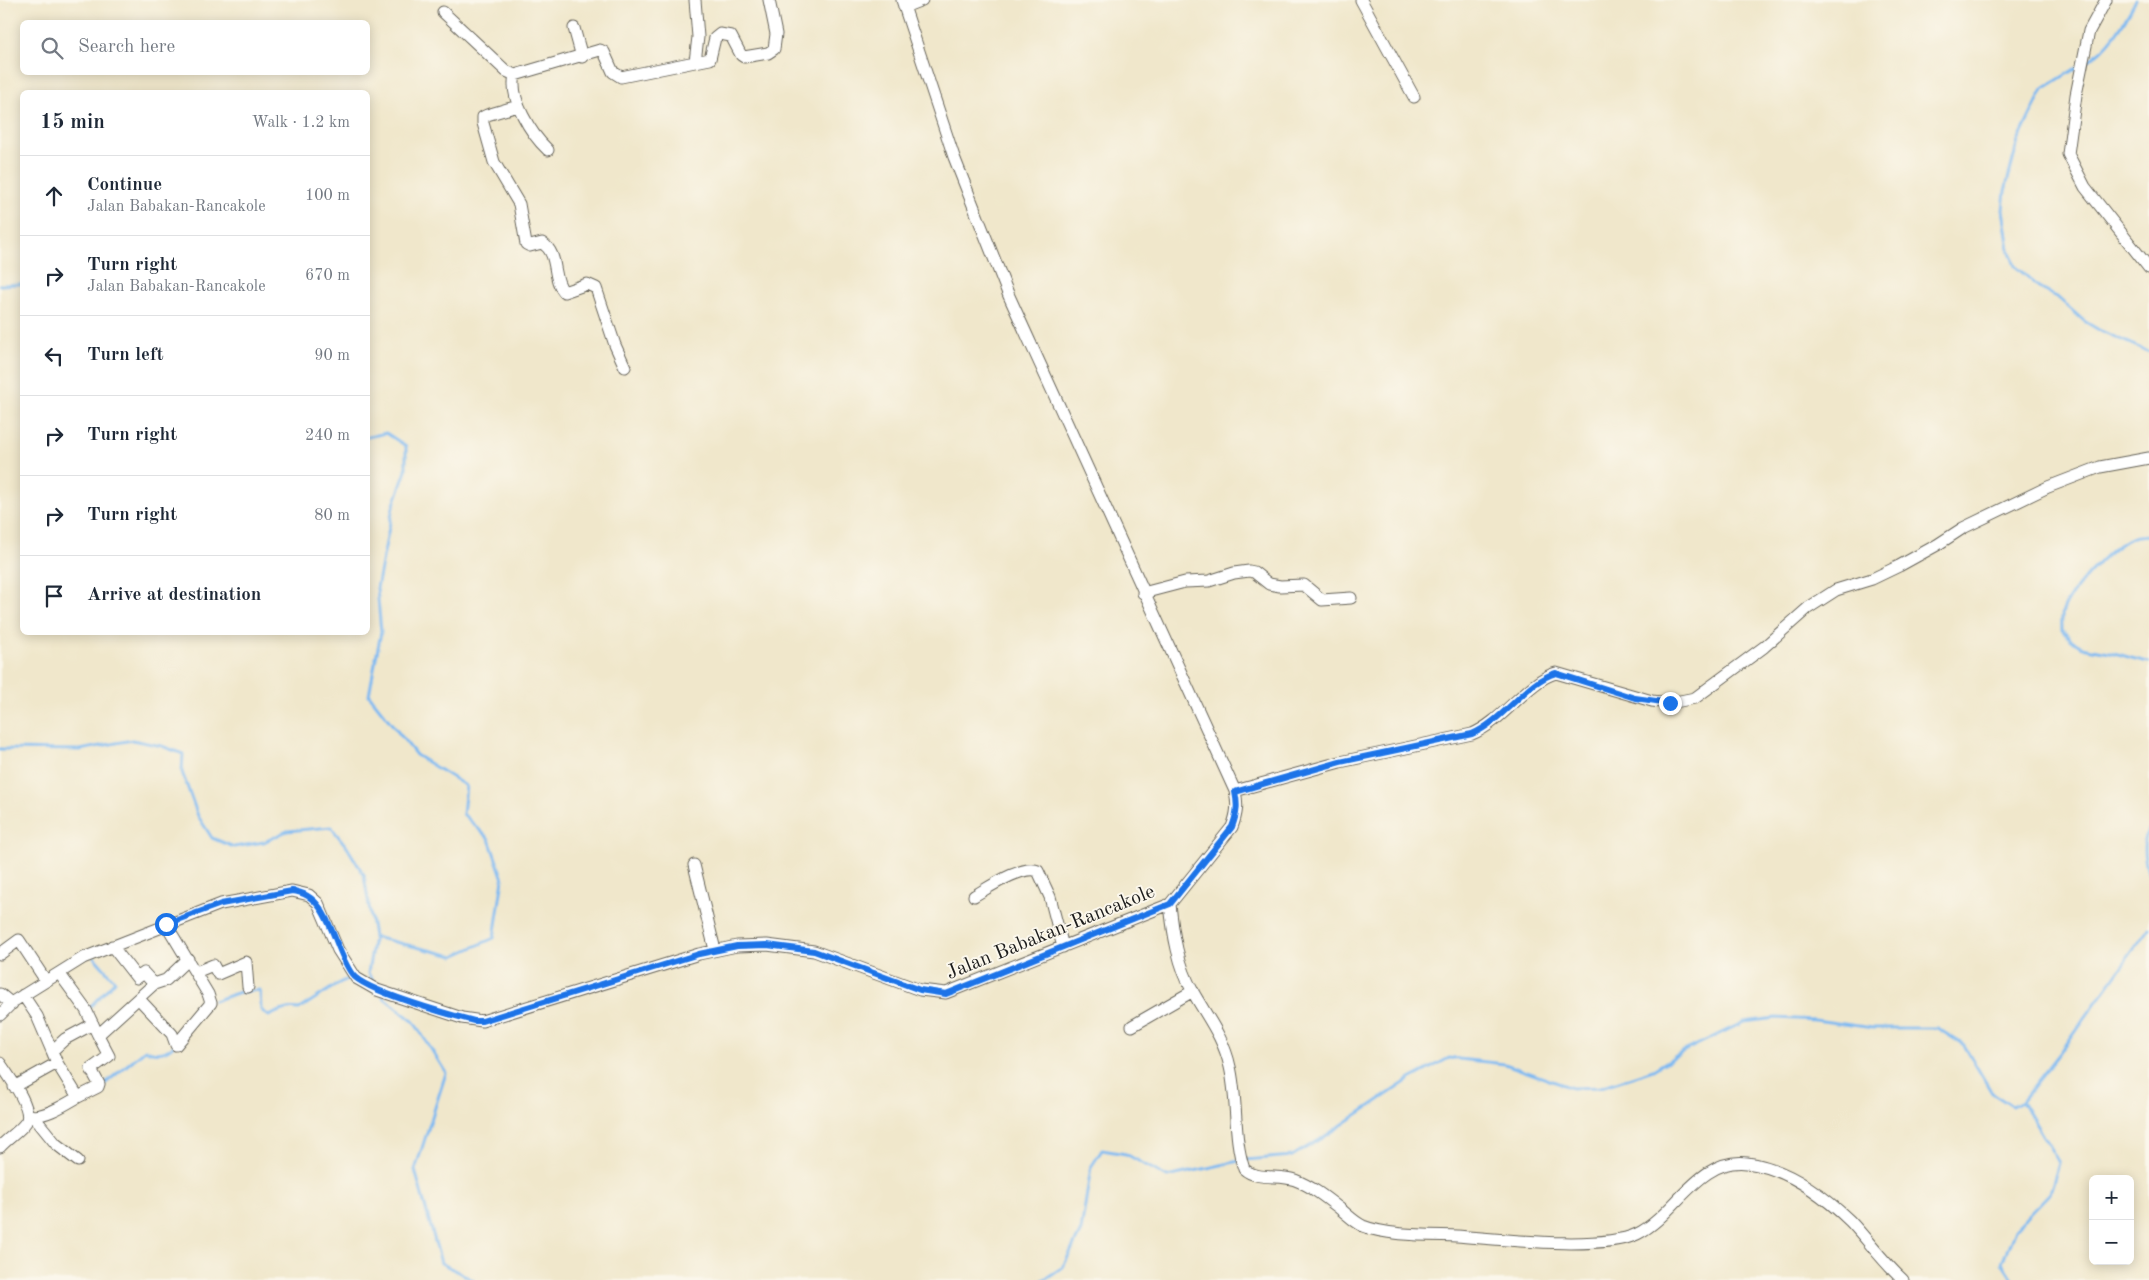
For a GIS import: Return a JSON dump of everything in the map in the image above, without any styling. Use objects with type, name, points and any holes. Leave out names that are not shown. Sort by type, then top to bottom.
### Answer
[{"type":"street","points":[[694,0],[698,37],[695,62]]},
{"type":"street","points":[[443,12],[506,72],[516,75],[603,51],[613,72],[623,78],[710,59],[715,38],[720,34],[731,36],[744,57],[768,53],[774,50],[776,34],[769,0]]},
{"type":"street","points":[[922,0],[903,4],[954,157],[1009,296],[1235,792],[1238,804],[1237,814],[1232,827],[1170,904],[1178,956],[1193,991],[1215,1026],[1228,1060],[1240,1151],[1246,1171],[1252,1174],[1293,1179],[1310,1186],[1354,1221],[1371,1228],[1421,1234],[1588,1242],[1636,1235],[1655,1223],[1711,1170],[1724,1163],[1745,1162],[1772,1168],[1798,1180],[1823,1198],[1850,1221],[1903,1280]]},
{"type":"street","points":[[1361,0],[1414,97]]},
{"type":"street","points":[[2106,0],[2089,31],[2076,95],[2068,154],[2085,187],[2149,268]]},
{"type":"street","points":[[574,28],[582,57]]},
{"type":"street","points":[[516,75],[514,94],[518,106],[539,140],[548,150]]},
{"type":"street","points":[[518,106],[487,115],[483,117],[483,123],[494,162],[519,204],[526,244],[530,246],[542,243],[548,246],[554,261],[558,285],[564,292],[587,284],[596,288],[624,367]]},
{"type":"street","points":[[1235,792],[1340,762],[1484,730],[1533,688],[1556,673],[1652,701],[1670,703],[1695,698],[1764,647],[1808,608],[1836,590],[1872,579],[1899,566],[1963,528],[2048,487],[2100,467],[2149,458]]},
{"type":"street","points":[[1143,593],[1185,582],[1209,581],[1249,571],[1257,574],[1269,584],[1280,586],[1304,585],[1322,600],[1351,598]]},
{"type":"street","points":[[694,864],[715,950]]},
{"type":"street","points":[[974,896],[1013,874],[1033,869],[1038,871],[1050,897],[1063,947]]},
{"type":"street","name":"Jalan Babakan-Rancakole","points":[[0,1015],[23,995],[83,958],[221,904],[292,891],[304,893],[313,898],[322,908],[338,950],[352,975],[378,990],[462,1018],[482,1021],[699,954],[737,946],[767,945],[814,951],[920,990],[946,994],[1170,904]]},
{"type":"street","points":[[139,999],[172,1034],[176,1045],[210,1003],[208,994],[196,972],[167,926]]},
{"type":"street","points":[[0,954],[19,940],[46,981]]},
{"type":"street","points":[[112,946],[137,978],[144,973],[154,984]]},
{"type":"street","points":[[98,1035],[154,984],[166,980],[188,959]]},
{"type":"street","points":[[196,972],[214,965],[218,974],[246,962],[248,988]]},
{"type":"street","points":[[0,1147],[31,1116],[58,1109],[98,1087],[99,1084],[92,1069],[109,1056],[86,1010],[59,973]]},
{"type":"street","points":[[1132,1026],[1193,991]]},
{"type":"street","points":[[0,994],[12,1004]]},
{"type":"street","points":[[23,995],[37,1016],[57,1063],[78,1097]]},
{"type":"street","points":[[52,1051],[65,1039],[93,1024]]},
{"type":"street","points":[[0,1063],[31,1116],[56,1144],[78,1162]]},
{"type":"street","points":[[14,1087],[57,1063]]},
{"type":"waterway","points":[[2085,63],[2109,43],[2136,0]]},
{"type":"waterway","points":[[2078,67],[2043,89],[2018,141],[2005,191],[2003,210],[2009,249],[2015,266],[2041,289],[2057,297],[2084,321],[2099,330],[2149,352]]},
{"type":"waterway","points":[[0,285],[20,284]]},
{"type":"waterway","points":[[370,437],[386,433],[406,446],[406,471],[393,507],[377,588],[381,632],[369,695],[416,755],[466,786],[463,814],[489,839],[503,879],[494,938],[454,956],[374,937]]},
{"type":"waterway","points":[[2149,535],[2136,536],[2125,541],[2105,557],[2074,592],[2067,602],[2062,616],[2062,630],[2079,645],[2149,662]]},
{"type":"waterway","points":[[0,749],[80,750],[132,740],[162,746],[183,754],[182,772],[198,816],[212,838],[234,847],[264,842],[287,831],[331,827],[347,847],[364,875],[374,937],[368,973],[376,985]]},
{"type":"waterway","points":[[2149,830],[2146,835],[2144,852],[2149,875]]},
{"type":"waterway","points":[[2013,1280],[2002,1263],[2015,1229],[2050,1193],[2059,1163],[2022,1101],[2060,1053],[2149,928]]},
{"type":"waterway","points":[[87,1010],[115,981],[94,957]]},
{"type":"waterway","points":[[214,1001],[240,992],[260,990],[261,1010],[269,1016],[287,1009],[299,1009],[341,982],[351,978]]},
{"type":"waterway","points":[[383,997],[414,1022],[446,1073],[415,1170],[441,1263],[473,1280]]},
{"type":"waterway","points":[[1245,1160],[1292,1156],[1321,1139],[1410,1079],[1449,1058],[1505,1064],[1572,1088],[1601,1087],[1653,1070],[1682,1052],[1744,1022],[1776,1018],[1815,1020],[1873,1028],[1937,1028],[1964,1045],[1992,1093],[2012,1106],[2022,1101]]},
{"type":"waterway","points":[[101,1087],[145,1050],[160,1053],[167,1051],[173,1046]]},
{"type":"waterway","points":[[1043,1280],[1063,1267],[1081,1231],[1091,1167],[1102,1150],[1126,1154],[1167,1177],[1239,1161]]},
{"type":"route","points":[[166,924],[221,904],[292,891],[304,893],[313,898],[322,908],[338,950],[352,975],[377,990],[474,1021],[482,1021],[699,954],[737,946],[767,945],[814,951],[920,990],[946,994],[1170,904],[1232,827],[1237,814],[1238,804],[1235,792],[1340,762],[1408,749],[1484,730],[1518,699],[1556,673],[1635,698],[1670,703]]}]
